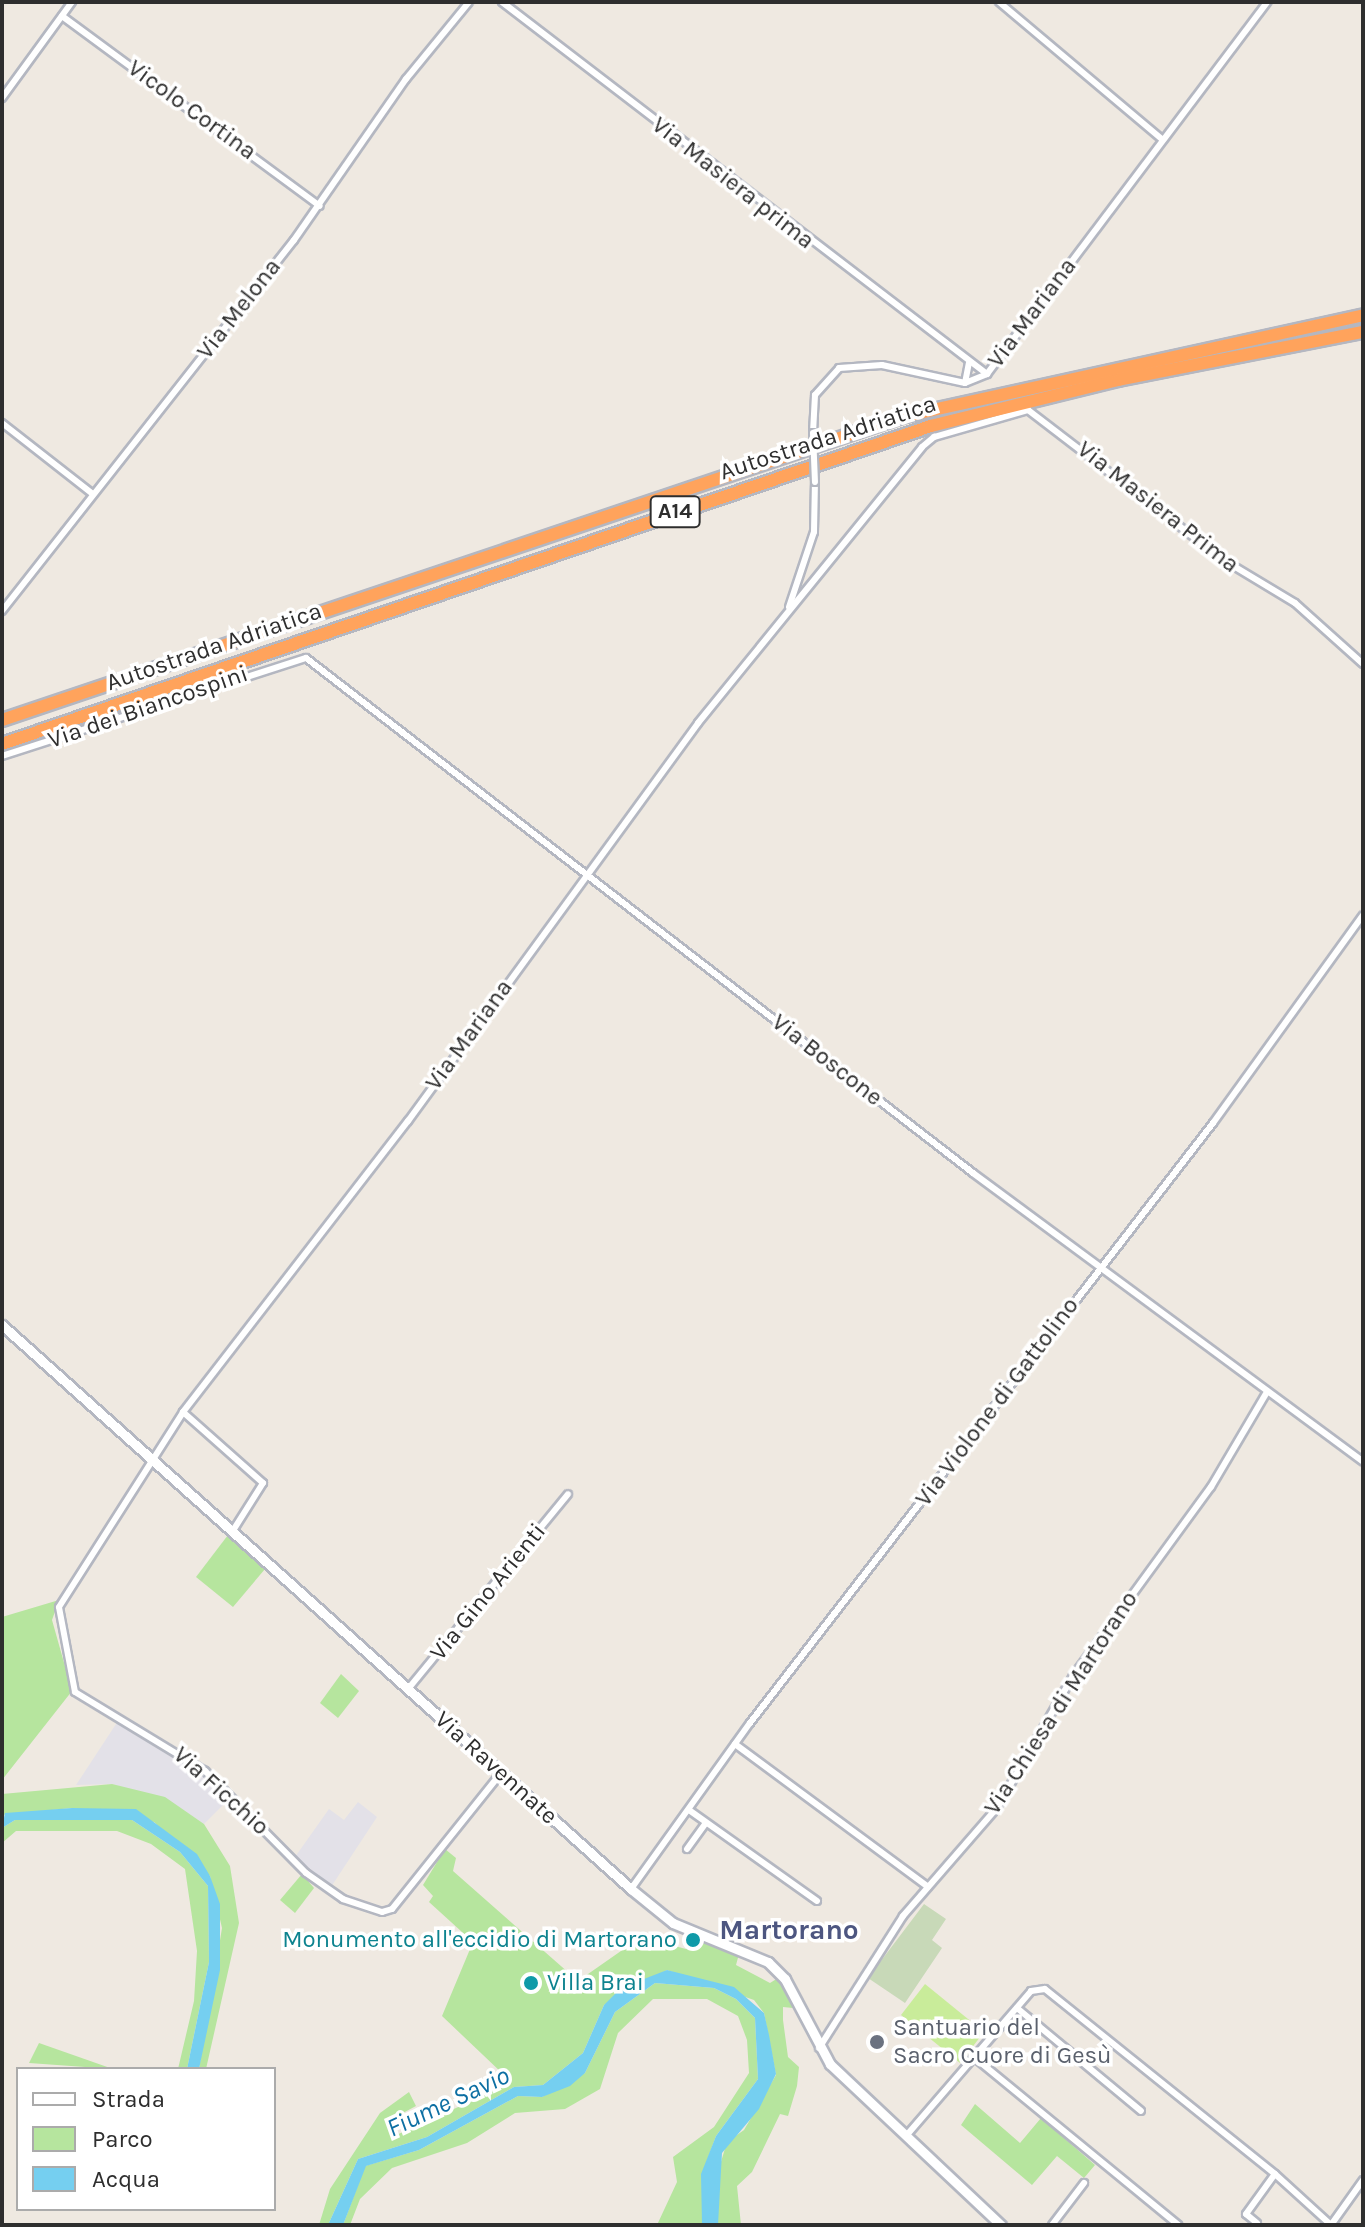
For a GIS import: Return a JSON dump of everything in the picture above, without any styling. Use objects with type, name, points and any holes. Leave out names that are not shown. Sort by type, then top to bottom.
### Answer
[{"type":"highway","name":"Autostrada Adriatica","points":[[2,720],[890,420],[1012,388],[1363,315]]},
{"type":"highway","name":"Autostrada Adriatica","points":[[2,744],[931,426],[1118,380],[1363,332]]},
{"type":"main road","name":"Via Ravennate","points":[[2,1325],[631,1889],[673,1923],[768,1962],[785,1979],[819,2048],[906,2136],[1000,2224]]},
{"type":"street","points":[[2,98],[72,2]]},
{"type":"street","name":"Via Melona","points":[[2,611],[320,206],[406,79],[469,2]]},
{"type":"street","name":"Via Masiera prima","points":[[502,2],[987,374]]},
{"type":"street","points":[[999,2],[1163,140]]},
{"type":"street","name":"Via Mariana","points":[[788,611],[814,532],[815,395],[825,379],[848,365],[882,365],[965,383],[987,374],[1267,2]]},
{"type":"street","name":"Vicolo Cortina","points":[[62,16],[320,206]]},
{"type":"street","points":[[965,383],[968,360]]},
{"type":"street","name":"Via Masiera Prima","points":[[934,437],[1035,412],[1222,559],[1295,603],[1363,664]]},
{"type":"street","points":[[2,423],[93,494]]},
{"type":"street","name":"Via Mariana","points":[[151,1460],[183,1412],[788,611],[934,437]]},
{"type":"street","name":"Via Boscone","points":[[295,657],[317,663],[961,1164],[1102,1265],[1363,1462]]},
{"type":"street","name":"Via dei Biancospini","points":[[2,756],[295,657]]},
{"type":"street","name":"Via Violone di Gattolino","points":[[631,1889],[735,1744],[1102,1265],[1363,915]]},
{"type":"street","name":"Via Chiesa di Martorano","points":[[819,2048],[903,1916],[997,1808],[1073,1676],[1211,1487],[1267,1392]]},
{"type":"street","points":[[183,1412],[263,1483],[232,1532]]},
{"type":"street","name":"Via Ficchio","points":[[151,1460],[59,1607],[75,1692],[205,1771],[326,1890],[382,1912],[401,1900],[501,1773]]},
{"type":"street","name":"Via Gino Arienti","points":[[408,1689],[568,1494]]},
{"type":"street","points":[[735,1744],[928,1887]]},
{"type":"street","points":[[689,1810],[817,1901]]},
{"type":"street","points":[[687,1849],[706,1823]]},
{"type":"street","points":[[906,2136],[1031,1991],[1045,1989],[1275,2174],[1331,2225],[1363,2180]]},
{"type":"street","points":[[1017,2008],[1141,2111]]},
{"type":"street","points":[[975,2058],[1178,2225]]},
{"type":"street","points":[[1257,2223],[1246,2214],[1275,2174]]},
{"type":"street","points":[[1052,2225],[1084,2183]]},
{"type":"shaded area","points":[[120,1718],[175,1749],[232,1796],[204,1824],[177,1806],[112,1784],[76,1785]]},
{"type":"shaded area","points":[[358,1802],[377,1817],[329,1890],[295,1857],[329,1809],[344,1820]]},
{"type":"green space","points":[[228,1535],[265,1569],[233,1607],[196,1577]]},
{"type":"green space","points":[[59,1600],[52,1620],[72,1691],[2,1780],[2,1617]]},
{"type":"green space","points":[[341,1674],[359,1691],[338,1718],[320,1703]]},
{"type":"green space","points":[[112,1784],[165,1797],[204,1824],[230,1866],[239,1923],[206,2067],[199,2067],[222,1928],[210,1876],[154,1822],[72,1808],[2,1815],[2,1794]]},
{"type":"green space","points":[[15,1820],[132,1820],[180,1852],[208,1886],[209,1962],[187,2067],[178,2067],[194,2001],[197,1951],[185,1869],[151,1844],[117,1831],[16,1831],[2,1843],[2,1828]]},
{"type":"green space","points":[[445,1849],[456,1858],[453,1871],[578,1981],[641,1937],[686,1949],[691,1937],[739,1954],[736,1965],[770,1983],[778,1978],[793,2008],[783,2007],[783,2020],[788,2057],[799,2067],[797,2086],[788,2116],[780,2114],[752,2172],[737,2186],[741,2225],[718,2225],[717,2175],[727,2142],[744,2130],[776,2075],[764,2013],[754,2000],[667,1970],[604,2005],[583,2053],[543,2085],[514,2087],[427,2137],[358,2159],[328,2225],[319,2225],[330,2189],[380,2113],[409,2092],[416,2106],[386,2122],[394,2136],[498,2089],[503,2074],[442,2016],[473,1942],[429,1902],[433,1896],[423,1885]]},
{"type":"green space","points":[[302,1874],[314,1888],[295,1913],[280,1900]]},
{"type":"green space","points":[[924,1904],[946,1919],[932,1940],[942,1948],[905,2003],[868,1978]]},
{"type":"green space","points":[[655,1983],[714,1988],[736,1999],[755,2018],[758,2079],[716,2136],[702,2174],[702,2225],[657,2225],[677,2182],[673,2157],[714,2127],[749,2073],[747,2040],[738,2016],[707,1999],[653,1999],[618,2033],[600,2089],[565,2109],[515,2113],[467,2143],[392,2168],[360,2199],[350,2225],[343,2225],[365,2166],[419,2150],[518,2096],[542,2097],[585,2073],[615,2012]]},
{"type":"green space","points":[[925,1984],[984,2032],[960,2063],[901,2015]]},
{"type":"green space","points":[[39,2043],[107,2067],[85,2067],[29,2063]]},
{"type":"green space","points":[[975,2104],[1020,2143],[1041,2118],[1095,2165],[1084,2178],[1057,2156],[1032,2185],[961,2125]]},
{"type":"water","points":[[72,1808],[136,1809],[197,1854],[210,1876],[220,1904],[220,1970],[199,2067],[187,2067],[209,1962],[208,1886],[180,1852],[132,1820],[15,1820],[2,1828],[5,1813]]},
{"type":"water","points":[[667,1970],[734,1987],[764,2013],[769,2035],[776,2074],[759,2109],[722,2153],[718,2225],[702,2225],[701,2174],[716,2136],[758,2079],[755,2018],[736,1999],[714,1988],[655,1983],[615,2012],[585,2073],[570,2086],[542,2097],[518,2096],[419,2150],[366,2166],[343,2225],[328,2225],[358,2159],[427,2137],[514,2087],[543,2085],[583,2053],[604,2005],[621,1988]]},
{"type":"place","name":"Monumento all'eccidio di Martorano","points":[[693,1940]]},
{"type":"place","name":"Villa Brai","points":[[531,1983]]},
{"type":"place","name":"Santuario del Sacro Cuore di Gesù","points":[[877,2042]]},
{"type":"district","name":"Martorano","points":[[789,1930]]},
{"type":"water label","name":"Fiume Savio","points":[[448,2102]]}]
